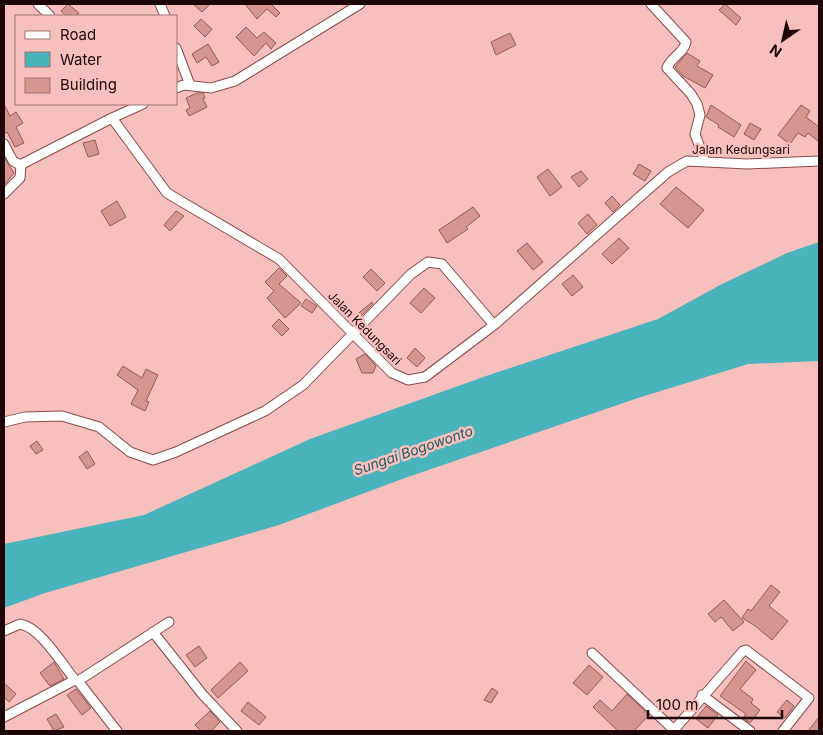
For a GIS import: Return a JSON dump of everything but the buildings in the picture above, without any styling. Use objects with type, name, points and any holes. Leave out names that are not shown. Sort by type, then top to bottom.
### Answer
[{"type":"street","points":[[38,4],[49,15]]},
{"type":"street","points":[[178,88],[190,85],[211,88],[235,81],[360,4]]},
{"type":"street","points":[[651,4],[686,42],[685,48],[672,59],[667,68],[691,94],[697,104],[700,115],[695,134],[705,161]]},
{"type":"street","points":[[178,53],[190,85]]},
{"type":"street","points":[[19,165],[141,105]]},
{"type":"street","name":"Jalan Kedungsari","points":[[112,118],[167,193],[279,259],[353,335],[392,373],[402,379],[420,379],[494,325],[668,172],[687,161],[747,164],[819,161]]},
{"type":"street","points":[[4,144],[19,165],[20,178],[4,194]]},
{"type":"street","points":[[4,422],[25,418],[62,416],[99,427],[130,452],[153,460],[176,452],[264,412],[303,386],[411,274],[428,262],[442,264],[494,325]]},
{"type":"street","points":[[4,717],[77,680],[169,622]]},
{"type":"street","points":[[4,631],[20,624],[28,626],[44,640],[117,731]]},
{"type":"street","points":[[154,632],[203,695],[237,731]]},
{"type":"street","points":[[592,653],[673,731],[702,695],[742,651],[748,650],[810,698],[783,731]]},
{"type":"street","points":[[702,695],[750,731]]},
{"type":"water","name":"Sungai Bogowonto","points":[[819,242],[819,361],[748,364],[638,398],[402,479],[279,525],[45,593],[4,608],[4,544],[144,515],[310,439],[489,375],[658,319],[722,284],[787,253]]}]
